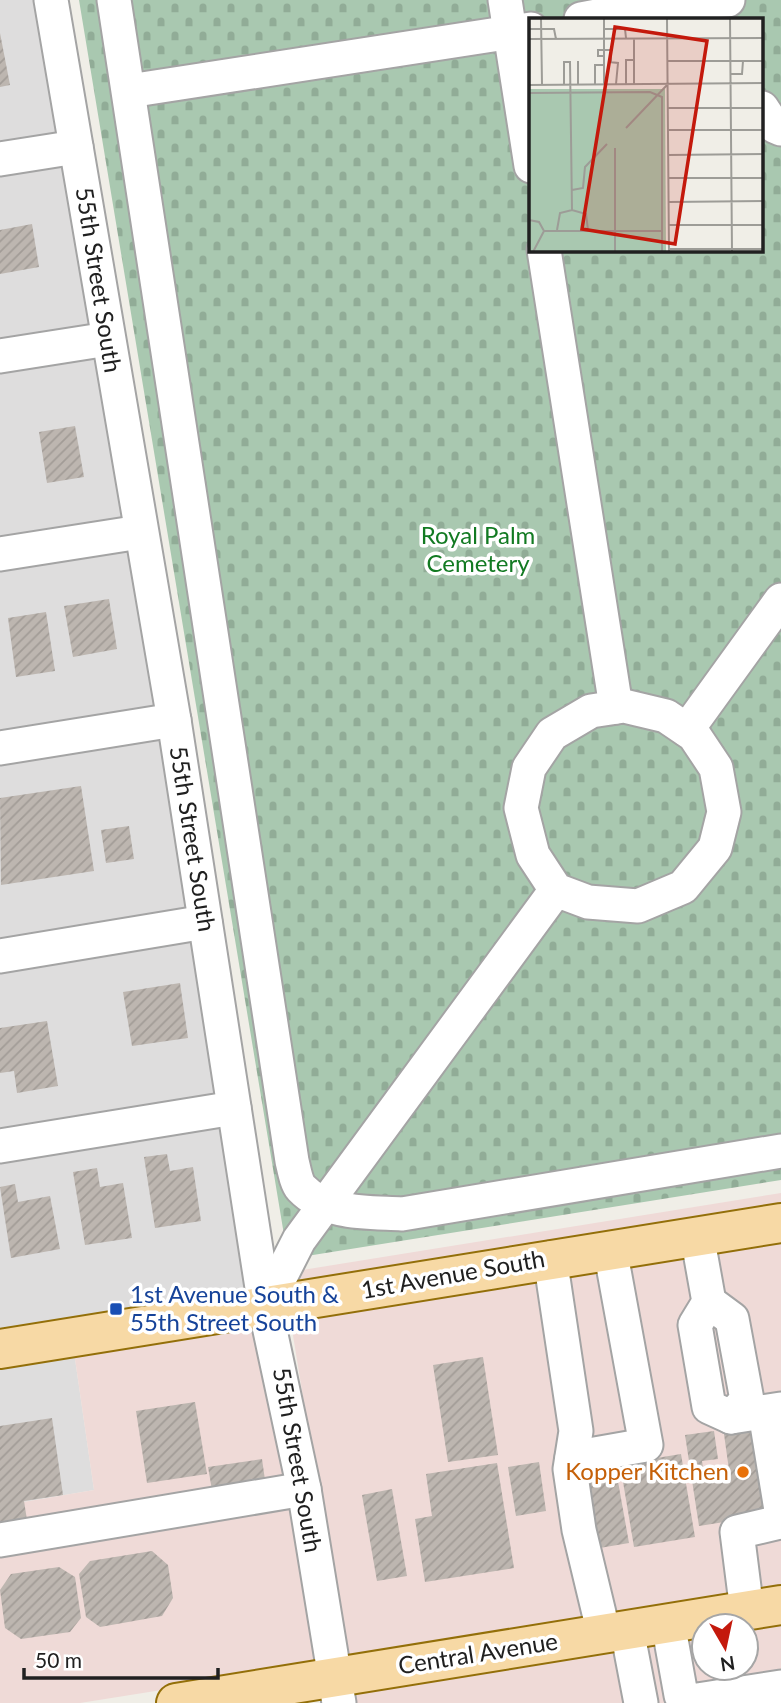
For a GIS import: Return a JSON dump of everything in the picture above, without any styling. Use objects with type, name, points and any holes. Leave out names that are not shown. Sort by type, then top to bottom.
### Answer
[{"type":"main road","name":"1st Avenue South","points":[[0,1349],[550,1258],[781,1223]]},
{"type":"main road","name":"Central Avenue","points":[[176,1703],[337,1690],[615,1632],[764,1608]]},
{"type":"street","name":"55th Street South","points":[[51,0],[139,532],[174,720],[265,1307],[304,1489],[337,1690]]},
{"type":"street","points":[[114,0],[292,1161],[299,1186],[324,1205],[351,1211],[402,1214],[781,1151]]},
{"type":"street","points":[[505,0],[520,31],[529,141]]},
{"type":"street","points":[[587,18],[665,3],[728,0]]},
{"type":"street","points":[[737,0],[741,18]]},
{"type":"street","points":[[129,91],[520,31]]},
{"type":"street","points":[[764,111],[774,126],[781,129]]},
{"type":"street","points":[[0,159],[76,147]]},
{"type":"street","points":[[544,252],[615,707]]},
{"type":"street","points":[[0,356],[108,339]]},
{"type":"street","points":[[0,555],[139,532]]},
{"type":"street","points":[[687,730],[781,600]]},
{"type":"street","points":[[624,706],[666,716],[687,730],[694,735],[716,768],[724,812],[715,848],[707,858],[683,887],[638,906],[588,902],[556,890],[533,855],[521,808],[529,768],[552,734],[591,711],[624,706]]},
{"type":"street","points":[[0,748],[174,720]]},
{"type":"street","points":[[265,1307],[299,1240],[556,890]]},
{"type":"street","points":[[0,956],[205,922]]},
{"type":"street","points":[[0,1146],[234,1108]]},
{"type":"street","points":[[697,1236],[709,1302],[695,1325],[709,1407],[731,1417],[773,1411],[781,1510],[776,1523],[737,1532],[764,1608]]},
{"type":"street","points":[[571,1463],[646,1445],[610,1249]]},
{"type":"street","points":[[550,1258],[576,1431],[571,1463],[579,1530],[641,1703]]},
{"type":"street","points":[[0,1540],[304,1489]]},
{"type":"street","points":[[668,1623],[681,1695],[691,1702],[781,1686]]},
{"type":"shaded area","points":[[0,0],[52,0],[73,131],[0,143]]},
{"type":"shaded area","points":[[78,161],[135,517],[0,539],[0,173]]},
{"type":"shaded area","points":[[140,547],[198,909],[0,942],[0,570]]},
{"type":"shaded area","points":[[203,939],[259,1292],[0,1333],[0,972]]},
{"type":"shaded area","points":[[781,1193],[781,1208],[286,1288],[290,1272]]},
{"type":"shaded area","points":[[781,1238],[781,1590],[346,1660],[290,1317]]},
{"type":"shaded area","points":[[264,1322],[319,1665],[80,1703],[0,1703],[0,1506],[94,1490],[74,1352]]},
{"type":"shaded area","points":[[74,1352],[94,1490],[0,1506],[0,1364]]},
{"type":"shaded area","points":[[781,1620],[781,1703],[353,1703],[351,1690],[690,1635],[690,1682],[760,1682],[760,1624]]},
{"type":"green space","name":"Royal Palm Cemetery","points":[[79,0],[781,0],[781,1180],[288,1259]]},
{"type":"building","points":[[0,33],[10,85],[0,87]]},
{"type":"building","points":[[32,224],[39,267],[0,274],[0,230]]},
{"type":"building","points":[[75,426],[84,477],[47,483],[39,432]]},
{"type":"building","points":[[109,599],[117,649],[73,657],[64,606]]},
{"type":"building","points":[[46,612],[55,671],[16,677],[8,618]]},
{"type":"building","points":[[81,786],[94,871],[1,885],[0,798]]},
{"type":"building","points":[[129,826],[134,859],[106,863],[101,830]]},
{"type":"building","points":[[180,983],[188,1038],[132,1046],[123,992]]},
{"type":"building","points":[[47,1021],[58,1086],[17,1093],[14,1071],[0,1073],[0,1028]]},
{"type":"building","points":[[167,1154],[170,1171],[193,1167],[201,1221],[155,1228],[144,1157]]},
{"type":"building","points":[[97,1168],[100,1187],[123,1183],[132,1238],[85,1245],[73,1172]]},
{"type":"building","points":[[15,1184],[18,1202],[50,1196],[60,1249],[11,1258],[0,1187]]},
{"type":"building","points":[[483,1357],[498,1455],[448,1462],[433,1365]]},
{"type":"building","points":[[195,1402],[207,1474],[147,1483],[136,1411]]},
{"type":"building","points":[[52,1418],[63,1495],[24,1501],[27,1520],[0,1524],[0,1426]]},
{"type":"building","name":"Kopper Kitchen","points":[[761,1421],[776,1514],[699,1526],[685,1435],[714,1431],[718,1459],[702,1461],[704,1474],[729,1470],[723,1427]]},
{"type":"building","points":[[681,1454],[695,1537],[634,1547],[620,1464]]},
{"type":"building","points":[[262,1459],[266,1487],[213,1496],[208,1467]]},
{"type":"building","points":[[614,1459],[629,1543],[588,1550],[574,1465]]},
{"type":"building","points":[[539,1462],[546,1511],[516,1516],[508,1467]]},
{"type":"building","points":[[497,1463],[514,1568],[425,1582],[415,1519],[432,1516],[426,1474]]},
{"type":"building","points":[[392,1489],[407,1576],[377,1581],[362,1495]]},
{"type":"building","points":[[152,1551],[168,1565],[173,1598],[162,1616],[100,1627],[86,1617],[79,1574],[90,1561]]},
{"type":"building","points":[[59,1567],[75,1577],[81,1618],[70,1632],[21,1639],[5,1628],[0,1590],[11,1574]]},
{"type":"place","name":"1st Avenue South & 55th Street South","points":[[116,1309]]},
{"type":"place","name":"Kopper Kitchen","points":[[743,1472]]}]
